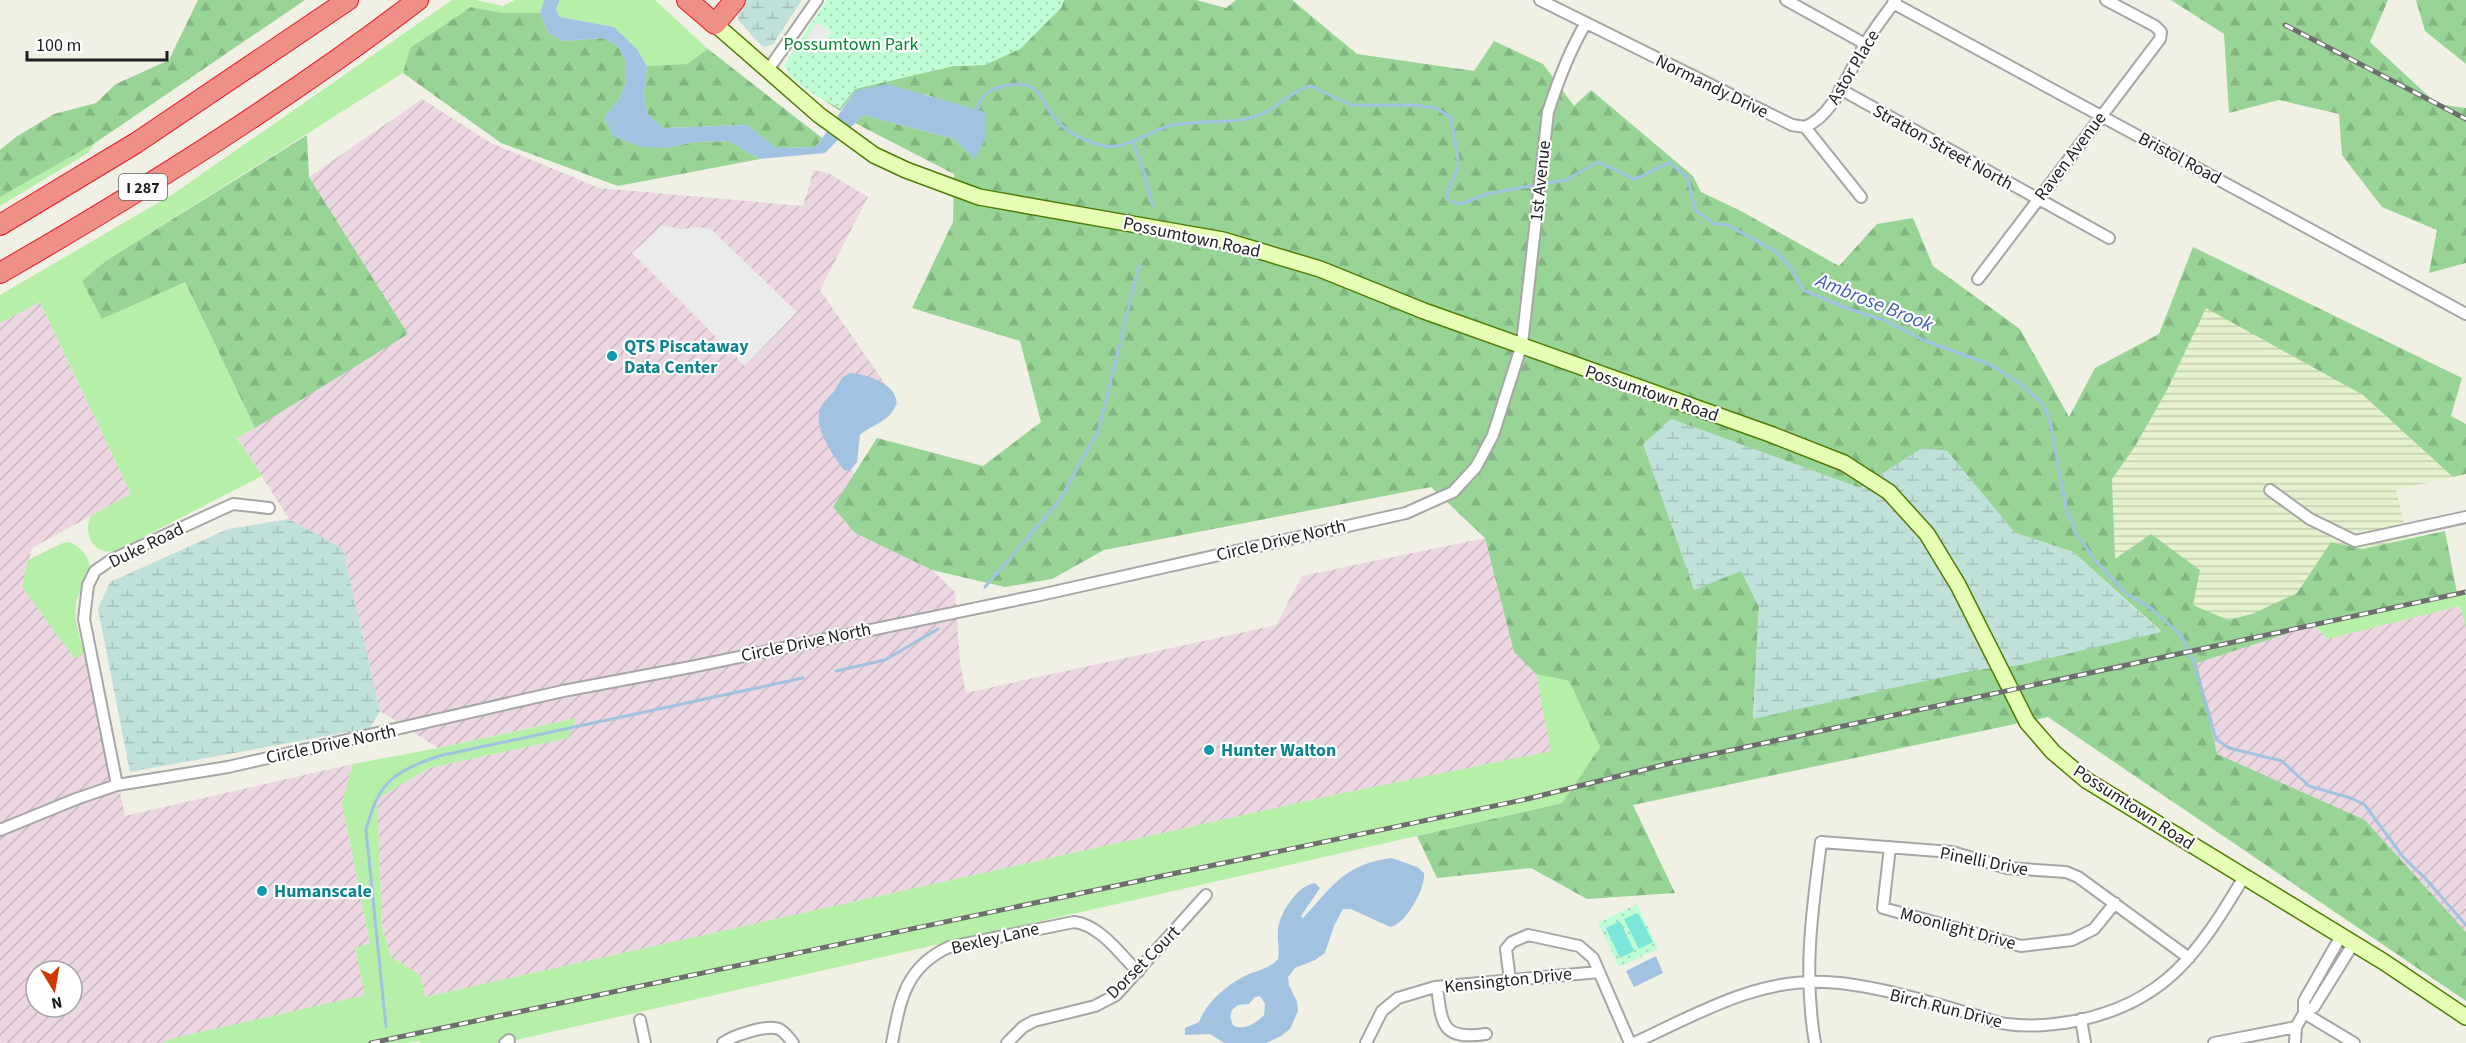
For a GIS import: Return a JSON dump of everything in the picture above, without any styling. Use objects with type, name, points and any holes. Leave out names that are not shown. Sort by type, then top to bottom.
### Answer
[{"type":"highway","name":"I 287","points":[[0,225],[136,143],[348,0]]},
{"type":"highway","name":"I 287","points":[[0,273],[218,140],[418,0]]},
{"type":"highway","name":"Possumtown Road","points":[[687,0],[710,19]]},
{"type":"highway","points":[[710,19],[718,0]]},
{"type":"highway","points":[[710,19],[735,0]]},
{"type":"main road","name":"Possumtown Road","points":[[710,19],[819,115],[874,155],[906,170],[979,196],[1222,240],[1320,269],[1424,311],[1844,463],[1889,492],[1927,534],[1958,585],[2027,722],[2053,752],[2086,780],[2347,940],[2466,1017]]},
{"type":"street","points":[[768,70],[817,0]]},
{"type":"street","name":"Normandy Drive","points":[[1540,0],[1792,125],[1805,127]]},
{"type":"street","points":[[1786,0],[1865,44]]},
{"type":"street","name":"Raven Avenue","points":[[1978,279],[2036,199],[2160,39],[2161,32],[2155,26],[2106,0]]},
{"type":"street","name":"Astor Place","points":[[1805,127],[1816,122],[1823,115],[1865,44],[1894,2]]},
{"type":"street","name":"Bristol Road","points":[[1894,2],[2466,314]]},
{"type":"street","name":"1st Avenue","points":[[1521,346],[1548,112],[1557,84],[1586,23]]},
{"type":"street","name":"Stratton Street North","points":[[1840,89],[2109,238]]},
{"type":"street","points":[[1805,127],[1862,197]]},
{"type":"street","name":"Circle Drive North","points":[[0,830],[117,785],[228,766],[563,691],[691,667],[1045,593],[1406,513],[1453,492],[1476,467],[1493,435],[1521,346]]},
{"type":"street","points":[[2270,490],[2310,519],[2355,541],[2466,517]]},
{"type":"street","name":"Duke Road","points":[[117,785],[84,620],[88,585],[95,571],[111,560],[233,504],[269,508]]},
{"type":"street","name":"Pinelli Drive","points":[[1809,982],[1809,931],[1821,843],[1952,852],[2007,868],[2066,872],[2078,876],[2189,958]]},
{"type":"street","name":"Moonlight Drive","points":[[1890,848],[1884,908],[2020,946],[2073,940],[2094,929],[2115,903]]},
{"type":"street","name":"Birch Run Drive","points":[[1632,1043],[1725,1002],[1767,987],[1809,982],[1827,982],[1872,989],[2006,1024],[2035,1025],[2100,1016],[2151,993],[2180,969],[2216,924],[2244,877]]},
{"type":"street","name":"Dorset Court","points":[[1007,1043],[1023,1027],[1034,1021],[1095,1006],[1107,1000],[1138,972],[1206,895]]},
{"type":"street","name":"Bexley Lane","points":[[892,1043],[899,1005],[905,988],[924,964],[949,947],[1074,922],[1084,923],[1094,929],[1138,972]]},
{"type":"street","points":[[1510,980],[1506,949],[1512,942],[1528,935],[1579,946],[1593,958],[1632,1043]]},
{"type":"street","points":[[2295,1043],[2296,1027],[2304,1013],[2314,1007],[2347,940]]},
{"type":"street","name":"Kensington Drive","points":[[1366,1043],[1382,1011],[1398,998],[1437,987],[1599,972]]},
{"type":"street","points":[[1809,982],[1815,1043]]},
{"type":"street","points":[[1437,987],[1441,1019],[1445,1029],[1465,1037],[1486,1034]]},
{"type":"street","points":[[2304,1013],[2354,1043]]},
{"type":"street","points":[[640,1020],[645,1043]]},
{"type":"street","points":[[2080,1020],[2085,1043]]},
{"type":"street","points":[[2214,1043],[2296,1027]]},
{"type":"street","points":[[723,1043],[733,1036],[774,1028],[784,1032],[793,1043]]},
{"type":"shaded area","points":[[544,0],[560,0],[556,9],[560,17],[614,27],[637,49],[647,66],[644,95],[647,113],[663,128],[747,125],[776,148],[816,147],[855,91],[887,84],[985,112],[986,138],[975,159],[954,139],[863,115],[825,153],[760,159],[728,141],[694,142],[666,148],[642,147],[614,137],[604,118],[620,98],[626,81],[626,62],[618,46],[603,38],[563,41],[548,33],[540,13]]},
{"type":"shaded area","points":[[817,22],[831,32],[816,55],[802,46]]},
{"type":"shaded area","points":[[422,99],[491,143],[599,188],[803,206],[814,170],[830,174],[868,197],[820,290],[899,404],[837,449],[855,475],[833,507],[855,533],[932,570],[955,592],[960,663],[966,693],[1276,625],[1302,576],[1485,538],[1514,652],[1536,674],[1552,751],[1329,796],[425,997],[420,975],[391,957],[382,927],[377,799],[429,768],[567,738],[576,718],[438,748],[380,711],[343,549],[289,519],[237,437],[408,334],[309,177]]},
{"type":"shaded area","points":[[662,225],[681,229],[698,227],[711,229],[797,312],[745,366],[632,253]]},
{"type":"shaded area","points":[[40,302],[131,494],[32,548],[22,587],[75,658],[84,653],[114,762],[125,816],[353,764],[342,803],[370,944],[355,948],[366,995],[174,1038],[162,1043],[0,1043],[0,323]]},
{"type":"shaded area","points":[[850,373],[882,383],[894,394],[896,401],[894,409],[887,417],[860,435],[857,462],[850,471],[844,470],[830,449],[819,424],[819,416],[823,404],[843,378]]},
{"type":"shaded area","points":[[2461,606],[2466,627],[2466,932],[2365,820],[2217,754],[2197,663],[2314,625],[2328,639]]},
{"type":"shaded area","points":[[1392,858],[1417,867],[1424,873],[1418,896],[1402,920],[1390,927],[1351,909],[1343,909],[1334,926],[1325,953],[1295,968],[1288,977],[1298,1011],[1290,1029],[1266,1043],[1224,1043],[1210,1034],[1185,1035],[1185,1028],[1199,1022],[1207,1007],[1226,988],[1249,974],[1268,967],[1278,959],[1279,923],[1296,894],[1315,883],[1320,888],[1301,916],[1303,918],[1341,878],[1362,865]],"holes":[[[1260,996],[1265,1004],[1264,1015],[1253,1024],[1241,1028],[1233,1025],[1230,1017],[1232,1010],[1238,1005],[1249,1004],[1255,997]]]},
{"type":"shaded area","points":[[1638,913],[1653,942],[1639,949],[1624,919]]},
{"type":"shaded area","points":[[1620,921],[1634,951],[1620,958],[1606,928]]},
{"type":"shaded area","points":[[1656,956],[1663,973],[1634,987],[1626,971]]},
{"type":"green space","points":[[198,0],[305,0],[95,143],[0,197],[0,150],[16,137],[54,114],[96,103],[116,84],[169,60]]},
{"type":"green space","points":[[452,0],[475,0],[503,6],[515,0],[544,0],[540,13],[502,13],[471,7],[410,48],[403,73],[107,260],[102,319],[184,281],[255,428],[237,438],[262,476],[116,551],[108,552],[96,547],[88,530],[91,516],[131,494],[40,302],[0,323],[0,295],[173,194]]},
{"type":"green space","points":[[560,0],[655,0],[708,49],[687,64],[647,66],[637,49],[614,27],[560,17],[556,9]]},
{"type":"green space","points":[[744,0],[802,0],[773,44],[765,47],[738,20],[740,4]]},
{"type":"green space","name":"Possumtown Park","points":[[827,0],[1064,0],[1061,8],[1020,49],[985,65],[953,66],[855,89],[840,108],[799,83],[786,71],[784,65]]},
{"type":"green space","points":[[1064,0],[1196,0],[1226,8],[1236,0],[1292,0],[1357,54],[1474,71],[1494,41],[1543,64],[1574,106],[1591,90],[1693,176],[1701,192],[1741,211],[1839,266],[1877,224],[1913,218],[1933,266],[2020,329],[2069,417],[2095,368],[2159,334],[2193,247],[2462,378],[2451,416],[2466,424],[2466,474],[2453,477],[2363,395],[2206,308],[2166,392],[2134,448],[2112,479],[2115,559],[2151,534],[2200,570],[2193,605],[2228,620],[2252,614],[2297,593],[2331,542],[2362,549],[2445,531],[2457,593],[2314,625],[2197,663],[2217,754],[2365,820],[2466,932],[2466,1001],[2048,717],[1633,805],[1675,893],[1587,899],[1531,868],[1437,878],[1417,836],[1562,803],[1600,747],[1569,681],[1536,674],[1514,652],[1485,538],[1431,487],[1104,550],[1052,579],[1005,587],[932,570],[855,533],[833,507],[877,438],[983,466],[1041,422],[1020,341],[912,308],[953,222],[954,174],[855,123],[863,115],[954,139],[975,158],[947,102],[924,94],[855,91],[840,111],[800,84],[839,108],[854,89],[953,66],[985,65],[1061,8]],"holes":[[[1671,419],[1860,488],[1922,449],[1947,451],[2015,533],[2073,552],[2161,631],[2019,665],[1974,670],[1753,718],[1759,607]]]},
{"type":"green space","points":[[2171,0],[2388,0],[2370,42],[2437,104],[2466,108],[2466,263],[2429,273],[2437,230],[2382,207],[2342,155],[2339,114],[2279,100],[2229,113],[2224,34]]},
{"type":"green space","points":[[2416,0],[2466,0],[2466,64],[2425,31]]},
{"type":"green space","points":[[471,7],[502,13],[540,13],[548,33],[563,41],[603,38],[618,46],[626,62],[626,81],[620,98],[604,118],[666,148],[694,142],[728,141],[760,159],[618,186],[501,143],[403,73],[410,48]]},
{"type":"green space","points":[[708,49],[822,138],[816,147],[776,148],[747,125],[663,128],[647,113],[644,95],[647,66],[687,64]]},
{"type":"green space","points":[[307,135],[309,177],[408,334],[255,428],[185,282],[102,319],[82,281],[107,260]]},
{"type":"green space","points":[[95,143],[88,153],[0,206],[0,197]]},
{"type":"green space","points":[[2206,307],[2363,395],[2453,477],[2396,490],[2408,540],[2362,549],[2331,542],[2297,593],[2252,614],[2228,620],[2193,605],[2115,559],[2112,479],[2134,448],[2166,392]]},
{"type":"green space","points":[[1671,419],[1860,488],[1922,448],[1947,451],[2015,533],[2073,552],[2161,632],[2019,665],[1974,670],[1753,719],[1759,607],[1741,571],[1694,590],[1643,444]]},
{"type":"green space","points":[[289,519],[343,549],[380,711],[370,728],[130,772],[98,609],[110,582],[228,529]]},
{"type":"green space","points":[[69,542],[84,553],[89,566],[86,580],[77,599],[76,612],[84,653],[75,659],[22,587],[28,560]]},
{"type":"green space","points":[[2466,591],[2466,627],[2460,606],[2328,639],[2314,625]]},
{"type":"green space","points":[[1536,674],[1569,681],[1600,747],[1562,803],[503,1043],[421,1043],[419,1041],[407,1043],[162,1043],[174,1038],[365,995],[355,947],[370,944],[342,803],[353,764],[577,718],[568,738],[429,768],[377,799],[382,927],[391,957],[420,975],[425,997],[1329,796],[1551,751]]},
{"type":"green space","points":[[1637,904],[1658,949],[1619,967],[1598,923]]},
{"type":"waterway","name":"Ambrose Brook","points":[[976,111],[982,99],[991,90],[1015,84],[1026,85],[1039,94],[1054,118],[1062,126],[1093,143],[1113,146],[1131,142],[1173,125],[1242,120],[1253,117],[1270,110],[1297,91],[1311,86],[1351,105],[1413,105],[1436,108],[1451,118],[1459,166],[1447,192],[1452,202],[1461,204],[1487,194],[1536,185]]},
{"type":"waterway","points":[[1133,141],[1153,207]]},
{"type":"waterway","name":"Ambrose Brook","points":[[1542,184],[1566,180],[1598,162],[1634,179],[1670,163],[1688,178],[1695,210],[1714,224],[1728,225],[1776,252],[1791,268],[1803,290],[1849,309],[1887,321],[1923,340],[1991,365],[2021,384],[2044,405],[2051,426],[2066,508],[2076,533],[2095,560],[2127,594],[2152,609],[2181,635],[2194,662],[2216,739],[2229,748],[2282,761],[2309,786],[2351,798],[2365,805],[2403,857],[2425,878],[2466,925]]},
{"type":"waterway","points":[[985,587],[1060,500],[1099,429],[1139,265]]},
{"type":"waterway","points":[[836,671],[885,660],[938,629]]},
{"type":"waterway","points":[[386,1027],[366,830],[376,800],[390,781],[410,768],[439,756],[803,678]]},
{"type":"railway","points":[[2285,25],[2466,119]]},
{"type":"railway","points":[[371,1043],[1527,799],[1667,764],[2466,592]]},
{"type":"place","name":"QTS Piscataway Data Center","points":[[612,356]]},
{"type":"place","name":"Hunter Walton","points":[[1209,750]]},
{"type":"place","name":"Humanscale","points":[[262,891]]}]
